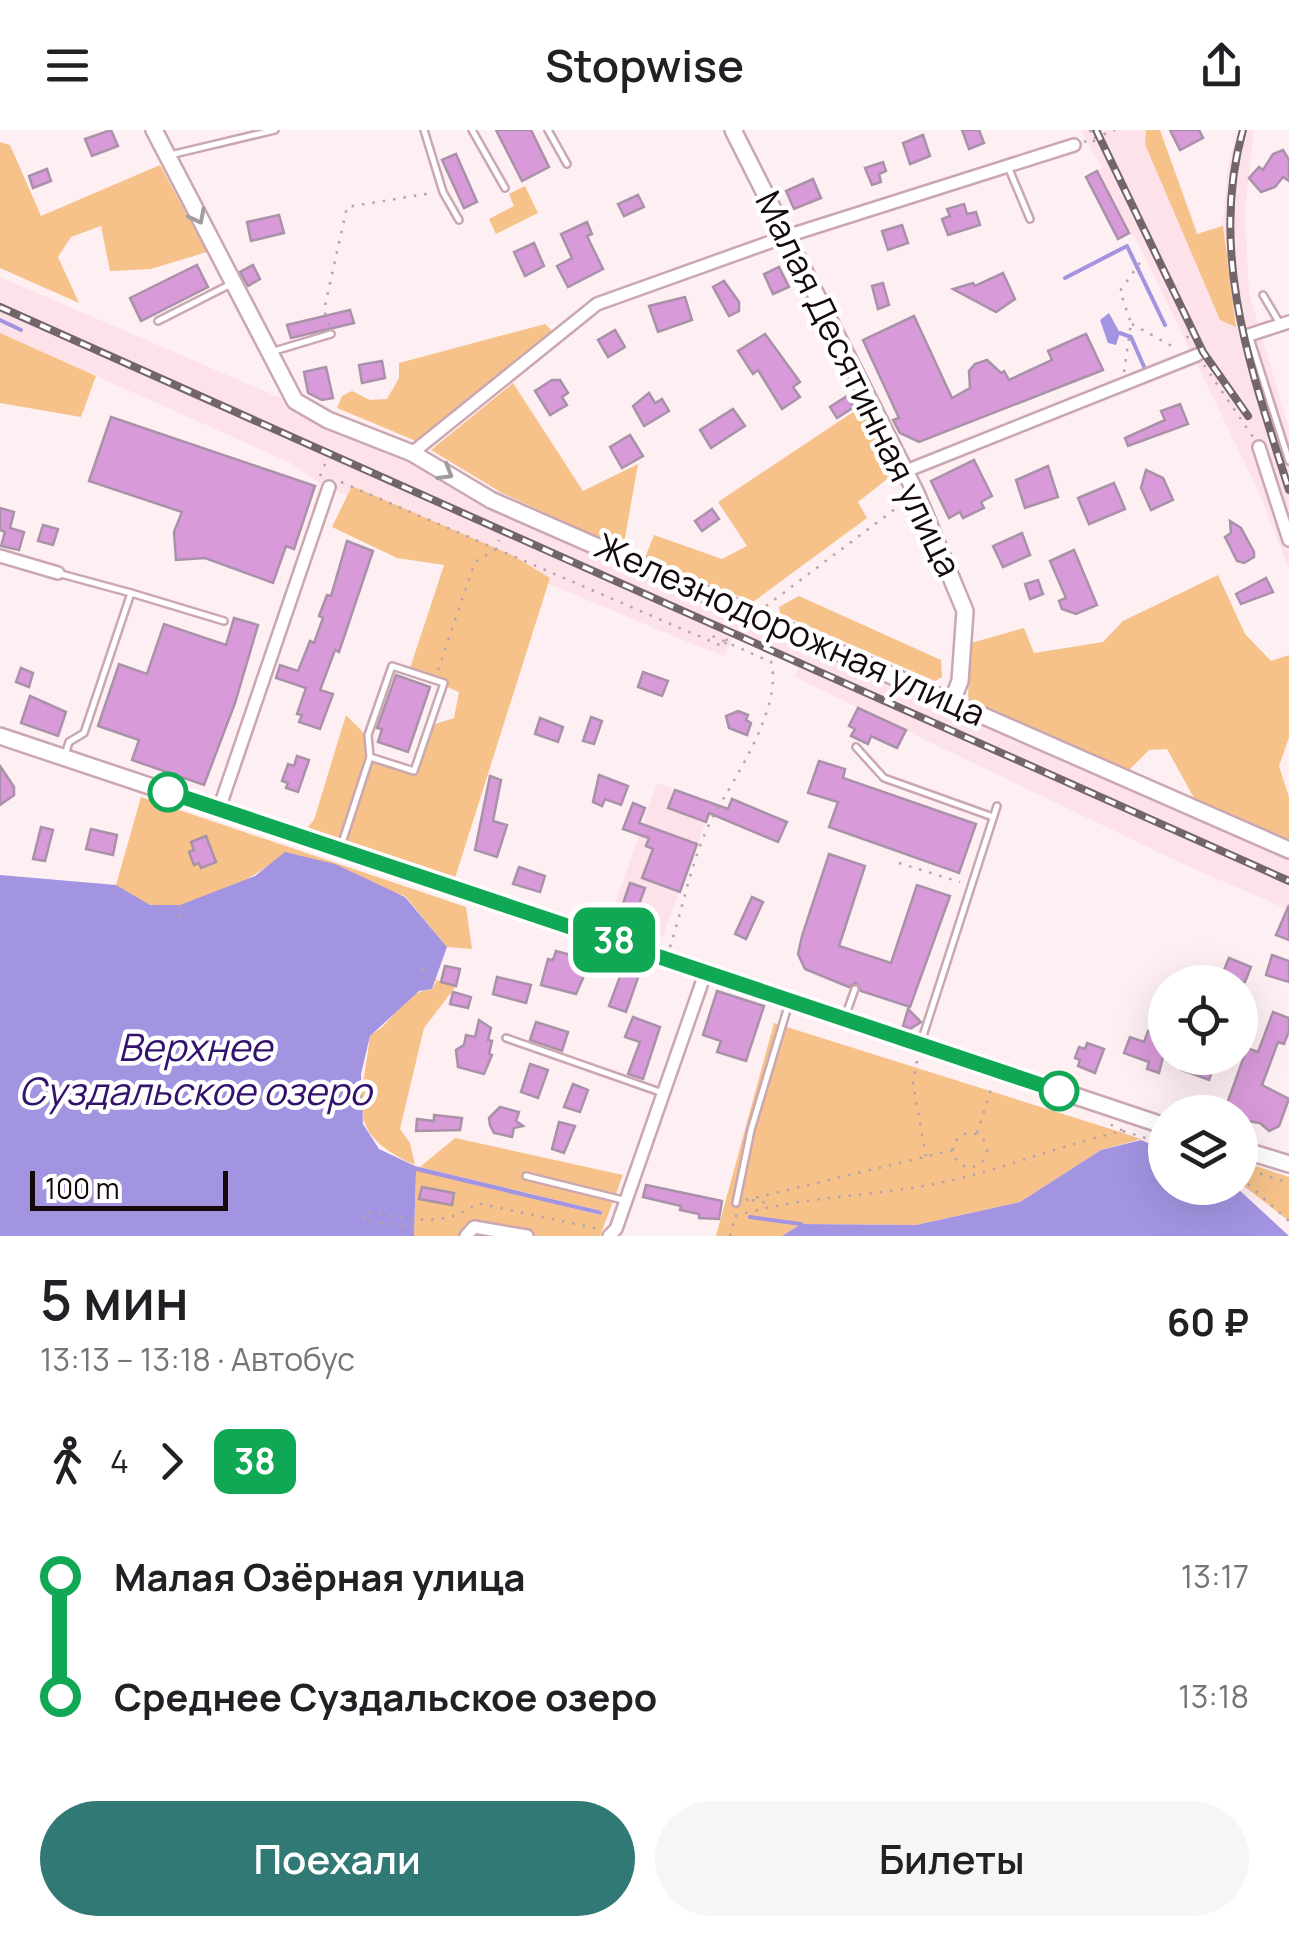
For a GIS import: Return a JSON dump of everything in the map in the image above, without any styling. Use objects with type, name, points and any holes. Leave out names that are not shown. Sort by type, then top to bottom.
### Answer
[{"type":"street","points":[[154,130],[267,353]]},
{"type":"street","name":"Малая Десятинная улица","points":[[734,130],[906,471],[966,611],[960,681],[952,701]]},
{"type":"street","points":[[412,453],[597,304],[787,236],[1074,145]]},
{"type":"street","points":[[1249,335],[1285,324]]},
{"type":"street","name":"Железнодорожная улица","points":[[267,353],[295,401],[328,420],[412,453],[492,500],[1289,850]]},
{"type":"street","points":[[906,471],[1197,355]]},
{"type":"street","points":[[1259,447],[1289,540]]},
{"type":"street","points":[[219,809],[324,483]]},
{"type":"street","points":[[0,556],[58,573]]},
{"type":"street","points":[[960,681],[971,710]]},
{"type":"street","points":[[0,736],[1148,1121]]},
{"type":"street","points":[[612,1232],[706,971]]},
{"type":"street","points":[[1258,1155],[1289,1164]]},
{"type":"street","points":[[466,1236],[474,1228],[527,1236]]},
{"type":"lane","points":[[167,155],[275,130]]},
{"type":"lane","points":[[424,130],[443,192],[459,220]]},
{"type":"lane","points":[[472,130],[505,188]]},
{"type":"lane","points":[[548,130],[567,164]]},
{"type":"lane","points":[[1008,166],[1030,219]]},
{"type":"lane","points":[[158,322],[232,283]]},
{"type":"lane","points":[[1263,294],[1285,324]]},
{"type":"lane","points":[[267,353],[331,334]]},
{"type":"lane","points":[[1249,335],[1289,461]]},
{"type":"lane","points":[[58,573],[224,622]]},
{"type":"lane","points":[[64,758],[69,742],[84,733],[131,593]]},
{"type":"lane","points":[[340,849],[370,757],[368,735],[392,666],[444,683],[414,771],[370,757]]},
{"type":"lane","points":[[856,747],[884,778],[993,817]]},
{"type":"lane","points":[[920,1044],[997,806]]},
{"type":"lane","points":[[845,1019],[855,989]]},
{"type":"lane","points":[[736,1203],[751,1130],[790,1000]]},
{"type":"lane","points":[[506,1038],[663,1093]]},
{"type":"lane","points":[[526,1176],[626,1201]]},
{"type":"path","points":[[1090,130],[1096,146]]},
{"type":"path","points":[[1094,140],[1115,130]]},
{"type":"path","points":[[331,334],[324,310],[348,206],[443,192]]},
{"type":"path","points":[[1144,256],[1120,291],[1132,324],[1164,346],[1197,355]]},
{"type":"path","points":[[1123,384],[1132,324]]},
{"type":"path","points":[[1188,336],[1259,447]]},
{"type":"path","points":[[326,462],[324,483],[342,481],[724,647],[737,618]]},
{"type":"path","points":[[755,603],[765,606],[916,493]]},
{"type":"path","points":[[434,680],[475,562],[495,550],[499,540]]},
{"type":"path","points":[[667,958],[713,816],[729,796],[776,687],[771,662],[708,634]]},
{"type":"path","points":[[899,863],[971,885]]},
{"type":"path","points":[[179,918],[180,905]]},
{"type":"path","points":[[423,968],[421,976],[438,980]]},
{"type":"path","points":[[920,1044],[913,1084],[926,1159]]},
{"type":"path","points":[[976,1134],[997,1070]]},
{"type":"path","points":[[1096,1104],[1097,1118],[1148,1139]]},
{"type":"path","points":[[730,1236],[735,1216],[774,1204],[922,1186],[975,1175],[1068,1143],[1123,1131]]},
{"type":"path","points":[[736,1203],[926,1159],[953,1150],[960,1136],[976,1134],[987,1151],[973,1166]]},
{"type":"path","points":[[953,1150],[957,1161],[973,1166]]},
{"type":"path","points":[[973,1166],[975,1175]]},
{"type":"path","points":[[1258,1173],[1289,1183]]},
{"type":"path","points":[[1258,1193],[1289,1221]]},
{"type":"path","points":[[750,1199],[774,1204]]},
{"type":"path","points":[[364,1212],[432,1222],[461,1216],[476,1203],[612,1232]]},
{"type":"path","points":[[365,1204],[364,1221],[414,1226]]},
{"type":"shaded area","points":[[1081,130],[1160,130],[1198,234],[1223,225],[1227,172],[1237,130],[1254,130],[1245,210],[1249,292],[1289,430],[1289,570],[1259,492],[1134,235],[1130,236],[1097,171],[1102,168]]},
{"type":"shaded area","points":[[1146,130],[1160,130],[1197,234],[1223,226],[1236,327],[1220,320],[1145,144]]},
{"type":"shaded area","points":[[0,142],[10,145],[41,216],[160,165],[207,252],[151,269],[110,271],[101,226],[71,237],[58,257],[79,303],[0,268]]},
{"type":"shaded area","points":[[525,186],[538,213],[496,234],[489,219],[514,206],[509,194]]},
{"type":"shaded area","points":[[0,277],[292,403],[1289,859],[1289,910],[1183,864],[795,677],[799,666],[733,638],[725,656],[695,645],[408,525],[318,482],[291,463],[0,333]]},
{"type":"shaded area","points":[[545,324],[553,332],[416,441],[337,408],[342,396],[352,391],[370,400],[387,399],[399,378],[399,363]]},
{"type":"shaded area","points":[[0,333],[96,376],[81,417],[0,403]]},
{"type":"shaded area","points":[[513,383],[583,491],[638,464],[623,549],[502,493],[431,450]]},
{"type":"shaded area","points":[[862,406],[896,472],[858,502],[867,518],[753,602],[645,558],[654,535],[722,559],[747,546],[718,502]]},
{"type":"shaded area","points":[[352,486],[512,555],[550,578],[455,878],[307,828],[314,820],[346,715],[362,731],[371,757],[413,771],[429,726],[454,718],[459,692],[409,671],[444,565],[397,558],[332,527]]},
{"type":"shaded area","points":[[1218,575],[1245,634],[1271,661],[1289,655],[1289,737],[1279,766],[1289,797],[1289,841],[1194,798],[1167,749],[1149,750],[1125,774],[976,707],[968,697],[971,643],[1024,628],[1034,653],[1103,642],[1123,621]]},
{"type":"shaded area","points":[[799,596],[941,660],[942,677],[935,681],[780,614],[779,607]]},
{"type":"shaded area","points":[[657,783],[713,803],[662,938],[609,922]]},
{"type":"shaded area","points":[[141,797],[466,907],[472,949],[447,947],[405,896],[284,854],[256,874],[204,899],[168,906],[141,902],[116,885]]},
{"type":"shaded area","points":[[437,980],[456,986],[424,1028],[400,1129],[410,1143],[415,1165],[392,1153],[366,1127],[362,1112],[364,1079],[370,1035],[413,996],[432,989]]},
{"type":"shaded area","points":[[774,1023],[1141,1139],[1101,1150],[1020,1202],[916,1225],[801,1224],[782,1236],[716,1236]]},
{"type":"shaded area","points":[[455,1138],[623,1175],[600,1236],[414,1236],[416,1170],[600,1215],[602,1211],[420,1167]]},
{"type":"shaded area","points":[[1258,1167],[1289,1177],[1289,1221],[1258,1197]]},
{"type":"water","points":[[1109,313],[1120,333],[1116,345],[1108,343],[1100,320]]},
{"type":"water","name":"Верхнее Суздальское озеро","points":[[285,852],[335,864],[405,897],[447,947],[432,989],[419,991],[370,1036],[361,1074],[363,1124],[379,1149],[415,1166],[602,1211],[601,1215],[416,1171],[414,1236],[0,1236],[0,875],[116,885],[150,905],[180,905],[255,876]]},
{"type":"water","points":[[1141,1140],[1148,1143],[1148,1205],[1255,1205],[1289,1236],[782,1236],[801,1224],[916,1225],[1020,1202],[1101,1150]]},
{"type":"building","points":[[111,130],[118,146],[92,156],[85,139]]},
{"type":"building","points":[[496,130],[531,130],[549,167],[522,181]]},
{"type":"building","points":[[962,130],[979,130],[984,143],[969,149]]},
{"type":"building","points":[[1170,130],[1199,130],[1203,138],[1180,150]]},
{"type":"building","points":[[923,135],[930,156],[910,164],[903,143]]},
{"type":"building","points":[[1283,150],[1289,160],[1289,181],[1283,177],[1275,187],[1261,192],[1249,178],[1259,167],[1263,170],[1273,154]]},
{"type":"building","points":[[456,154],[477,202],[464,208],[442,160]]},
{"type":"building","points":[[883,162],[886,171],[879,174],[881,182],[872,185],[865,168]]},
{"type":"building","points":[[47,169],[51,181],[33,188],[29,176]]},
{"type":"building","points":[[1097,171],[1129,233],[1118,239],[1086,177]]},
{"type":"building","points":[[813,179],[821,198],[794,209],[786,191]]},
{"type":"building","points":[[638,195],[644,207],[624,216],[618,204]]},
{"type":"building","points":[[964,204],[967,214],[976,212],[980,225],[948,235],[942,219],[950,216],[947,209]]},
{"type":"building","points":[[279,215],[284,233],[251,241],[247,222]]},
{"type":"building","points":[[587,222],[592,234],[587,236],[603,269],[568,287],[557,266],[572,258],[561,234]]},
{"type":"building","points":[[902,225],[908,243],[888,250],[882,231]]},
{"type":"building","points":[[534,243],[544,266],[525,276],[514,252]]},
{"type":"building","points":[[197,265],[208,287],[141,321],[130,298]]},
{"type":"building","points":[[253,265],[260,279],[248,286],[240,272]]},
{"type":"building","points":[[779,267],[789,287],[773,294],[764,274]]},
{"type":"building","points":[[1003,273],[1015,299],[996,312],[953,289],[973,283],[975,286]]},
{"type":"building","points":[[724,281],[739,302],[739,311],[729,316],[713,287]]},
{"type":"building","points":[[883,283],[889,305],[878,309],[872,286]]},
{"type":"building","points":[[685,297],[692,320],[658,332],[649,306]]},
{"type":"building","points":[[350,310],[354,323],[291,338],[287,325]]},
{"type":"building","points":[[914,316],[952,398],[970,388],[969,371],[975,364],[987,360],[1001,373],[1004,371],[1009,380],[1052,360],[1048,351],[1086,334],[1103,370],[919,442],[900,433],[893,420],[899,418],[863,340]]},
{"type":"building","points":[[615,330],[625,347],[608,357],[598,340]]},
{"type":"building","points":[[765,334],[800,382],[793,387],[800,397],[782,409],[758,370],[753,374],[738,351]]},
{"type":"building","points":[[382,361],[385,378],[362,383],[359,365]]},
{"type":"building","points":[[326,367],[333,398],[322,400],[308,393],[304,372]]},
{"type":"building","points":[[552,380],[560,380],[568,393],[562,397],[567,405],[550,415],[535,391]]},
{"type":"building","points":[[649,393],[655,403],[662,399],[669,411],[644,426],[633,406]]},
{"type":"building","points":[[847,396],[854,407],[837,418],[830,407]]},
{"type":"building","points":[[1180,404],[1188,424],[1128,446],[1125,438],[1165,420],[1161,411]]},
{"type":"building","points":[[733,409],[745,426],[711,448],[700,430]]},
{"type":"building","points":[[111,417],[315,486],[294,549],[286,546],[273,583],[205,558],[176,560],[174,532],[182,512],[89,481]]},
{"type":"building","points":[[630,435],[643,456],[622,468],[610,447]]},
{"type":"building","points":[[974,460],[992,496],[981,502],[984,508],[963,518],[960,512],[949,518],[931,481]]},
{"type":"building","points":[[1048,466],[1058,497],[1025,508],[1016,480]]},
{"type":"building","points":[[1146,470],[1163,478],[1173,500],[1151,510],[1141,488]]},
{"type":"building","points":[[1114,483],[1125,509],[1089,524],[1078,498]]},
{"type":"building","points":[[0,508],[14,512],[10,528],[24,532],[19,550],[1,546],[5,532],[0,530]]},
{"type":"building","points":[[712,509],[719,519],[702,531],[695,521]]},
{"type":"building","points":[[1230,521],[1241,528],[1254,552],[1254,557],[1244,563],[1237,561],[1225,537],[1231,533]]},
{"type":"building","points":[[43,525],[58,529],[53,545],[38,541]]},
{"type":"building","points":[[1022,533],[1030,555],[1003,567],[993,546]]},
{"type":"building","points":[[347,541],[373,551],[339,652],[335,650],[320,690],[333,694],[320,729],[299,722],[302,715],[297,714],[306,688],[276,678],[280,665],[298,671],[310,641],[314,643],[323,618],[319,616],[327,595],[331,596]]},
{"type":"building","points":[[1074,550],[1097,605],[1076,614],[1062,609],[1059,601],[1066,598],[1050,561]]},
{"type":"building","points":[[1266,578],[1273,592],[1241,604],[1236,594]]},
{"type":"building","points":[[1038,580],[1043,594],[1030,599],[1025,584]]},
{"type":"building","points":[[234,618],[258,625],[235,703],[204,785],[132,760],[139,740],[98,726],[119,664],[147,674],[164,624],[226,645]]},
{"type":"building","points":[[21,668],[33,673],[29,687],[16,682]]},
{"type":"building","points":[[643,672],[668,681],[662,696],[638,687]]},
{"type":"building","points":[[396,675],[430,687],[408,752],[378,742],[382,729],[377,728]]},
{"type":"building","points":[[30,696],[66,712],[58,736],[21,723]]},
{"type":"building","points":[[858,708],[906,730],[897,748],[871,736],[868,744],[851,736],[855,729],[849,726]]},
{"type":"building","points":[[738,711],[748,715],[746,720],[751,723],[747,735],[729,728],[726,716]]},
{"type":"building","points":[[591,717],[602,721],[594,744],[583,741]]},
{"type":"building","points":[[540,718],[563,727],[558,742],[535,734]]},
{"type":"building","points":[[297,756],[309,760],[298,792],[286,788],[288,783],[282,781],[288,764],[294,766]]},
{"type":"building","points":[[819,761],[845,769],[843,778],[976,824],[959,873],[829,827],[838,802],[808,793]]},
{"type":"building","points":[[0,766],[14,787],[14,795],[0,805]]},
{"type":"building","points":[[599,775],[628,786],[621,805],[605,799],[602,806],[593,802]]},
{"type":"building","points":[[490,776],[501,780],[493,821],[507,825],[497,857],[475,850]]},
{"type":"building","points":[[675,790],[728,809],[732,799],[787,822],[778,842],[709,813],[706,822],[668,808]]},
{"type":"building","points":[[633,803],[645,808],[639,823],[697,844],[680,892],[642,878],[653,849],[646,846],[649,838],[623,829]]},
{"type":"building","points":[[41,827],[53,830],[45,861],[33,859]]},
{"type":"building","points":[[91,829],[117,835],[113,855],[86,849]]},
{"type":"building","points":[[206,836],[216,862],[201,868],[199,863],[194,865],[189,852],[194,850],[191,842]]},
{"type":"building","points":[[829,854],[865,866],[839,946],[891,963],[917,885],[950,896],[910,1007],[861,991],[856,983],[849,987],[805,969],[798,954]]},
{"type":"building","points":[[519,867],[545,876],[540,892],[513,884]]},
{"type":"building","points":[[630,883],[645,888],[631,926],[617,921]]},
{"type":"building","points":[[752,897],[763,902],[746,939],[735,934]]},
{"type":"building","points":[[1289,905],[1289,940],[1276,935]]},
{"type":"building","points":[[556,951],[585,959],[583,968],[587,969],[576,994],[541,985],[548,959],[553,960]]},
{"type":"building","points":[[1272,955],[1289,961],[1289,982],[1266,975]]},
{"type":"building","points":[[1229,958],[1246,965],[1226,965]]},
{"type":"building","points":[[625,963],[641,969],[626,1012],[609,1006]]},
{"type":"building","points":[[445,966],[460,969],[456,986],[441,982]]},
{"type":"building","points":[[497,977],[531,985],[526,1003],[493,994]]},
{"type":"building","points":[[717,991],[764,1006],[746,1061],[717,1052],[721,1041],[703,1035]]},
{"type":"building","points":[[453,992],[471,997],[468,1008],[450,1004]]},
{"type":"building","points":[[908,1009],[921,1022],[910,1029],[903,1026]]},
{"type":"building","points":[[1273,1012],[1289,1018],[1284,1044],[1278,1042],[1262,1085],[1289,1099],[1279,1126],[1269,1131],[1258,1123],[1258,1095],[1230,1095],[1237,1075],[1258,1075],[1258,1052]]},
{"type":"building","points":[[633,1017],[660,1027],[643,1079],[628,1074],[640,1042],[625,1037]]},
{"type":"building","points":[[479,1020],[491,1028],[488,1040],[492,1041],[492,1055],[484,1074],[458,1067],[456,1050],[464,1045],[466,1035],[475,1037]]},
{"type":"building","points":[[536,1022],[568,1032],[562,1051],[530,1040]]},
{"type":"building","points":[[1148,1031],[1148,1062],[1124,1053],[1130,1037],[1144,1042]]},
{"type":"building","points":[[1087,1043],[1104,1049],[1095,1073],[1078,1066],[1080,1060],[1075,1058],[1079,1047],[1085,1049]]},
{"type":"building","points":[[530,1064],[548,1070],[538,1098],[521,1092]]},
{"type":"building","points":[[573,1084],[588,1090],[580,1112],[564,1107]]},
{"type":"building","points":[[500,1107],[519,1112],[516,1121],[523,1126],[514,1128],[512,1137],[494,1133],[490,1125],[489,1118]]},
{"type":"building","points":[[434,1115],[462,1118],[460,1130],[416,1131],[417,1119],[434,1121]]},
{"type":"building","points":[[559,1122],[575,1126],[564,1153],[552,1149]]},
{"type":"building","points":[[646,1185],[722,1201],[719,1219],[699,1218],[699,1214],[680,1210],[681,1206],[643,1197]]},
{"type":"building","points":[[422,1187],[454,1193],[452,1205],[419,1199]]},
{"type":"waterway","points":[[1065,278],[1127,246],[1165,325]]},
{"type":"waterway","points":[[0,320],[21,330]]},
{"type":"waterway","points":[[1120,333],[1131,337],[1145,369]]},
{"type":"waterway","points":[[750,1217],[801,1224]]},
{"type":"railway","points":[[1096,130],[1203,352],[1248,416]]},
{"type":"railway","points":[[1243,130],[1233,176],[1232,267],[1249,357],[1289,490]]},
{"type":"railway","points":[[0,307],[1289,881]]},
{"type":"bus line","name":"38","points":[[168,792],[1059,1091]]}]
